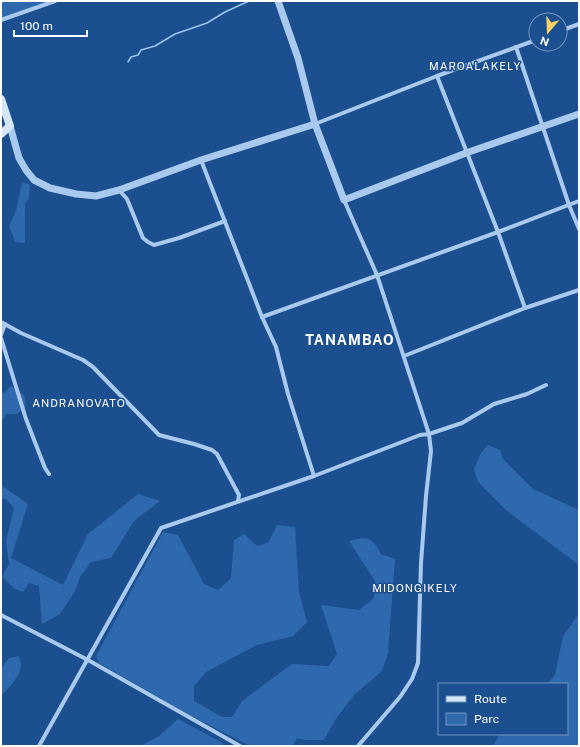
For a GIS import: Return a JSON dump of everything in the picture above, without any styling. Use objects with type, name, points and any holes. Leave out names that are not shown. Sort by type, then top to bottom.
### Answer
[{"type":"main road","points":[[1,99],[10,126],[1,134]]},
{"type":"street","points":[[1,20],[55,1]]},
{"type":"street","points":[[278,1],[298,58],[315,124],[344,200],[377,275],[429,434],[431,451],[421,563],[418,663],[412,679],[400,697],[358,746]]},
{"type":"street","points":[[568,28],[579,24]]},
{"type":"street","points":[[10,126],[19,158],[34,180],[50,188],[76,194],[96,196],[119,190],[201,160],[315,124],[437,76],[528,43]]},
{"type":"street","points":[[516,47],[569,205],[579,229]]},
{"type":"street","points":[[437,76],[498,232],[525,308]]},
{"type":"street","points":[[344,200],[466,153],[579,114]]},
{"type":"street","points":[[201,160],[262,317],[276,347],[288,394],[314,476]]},
{"type":"street","points":[[119,190],[127,199],[143,238],[154,245],[179,238],[225,221]]},
{"type":"street","points":[[262,317],[498,232],[579,201]]},
{"type":"street","points":[[404,356],[525,308],[579,290]]},
{"type":"street","points":[[1,334],[3,323],[21,333],[83,360],[93,367],[159,435],[212,450],[217,454],[239,495],[238,501]]},
{"type":"street","points":[[1,338],[26,420],[45,468],[49,474]]},
{"type":"street","points":[[39,746],[161,528],[314,476],[420,435],[429,434],[462,423],[494,404],[527,394],[546,385]]},
{"type":"street","points":[[1,615],[88,660],[240,746]]},
{"type":"green space","points":[[1,1],[51,1],[1,18]]},
{"type":"green space","points":[[22,182],[30,185],[29,199],[25,203],[25,243],[15,242],[9,226],[16,211]]},
{"type":"green space","points":[[11,386],[24,395],[26,407],[16,414],[6,414],[1,424],[1,392],[4,393]]},
{"type":"green space","points":[[488,445],[500,450],[503,459],[533,489],[579,510],[579,565],[507,511],[478,482],[474,469],[481,453]]},
{"type":"green space","points":[[1,485],[28,504],[11,558],[63,585],[88,534],[138,494],[160,501],[134,521],[111,558],[91,562],[80,577],[75,591],[60,614],[42,624],[39,586],[29,583],[23,592],[15,589],[2,577],[9,564],[6,541],[14,508],[6,499],[1,499]]},
{"type":"green space","points":[[277,525],[295,527],[299,592],[307,622],[293,636],[257,645],[206,672],[194,686],[194,701],[222,717],[232,717],[242,701],[292,664],[329,666],[337,654],[321,605],[359,610],[374,598],[375,581],[349,541],[365,538],[375,544],[381,554],[395,559],[388,653],[382,671],[354,695],[335,720],[324,740],[305,740],[297,738],[292,746],[250,746],[186,713],[99,663],[96,656],[163,532],[178,535],[204,584],[218,590],[231,578],[234,540],[244,534],[257,546],[268,543]]},
{"type":"green space","points":[[579,614],[579,746],[493,746],[499,735],[568,735],[568,683],[548,683],[555,675],[563,636]]},
{"type":"green space","points":[[19,656],[21,667],[19,672],[8,689],[1,695],[1,669],[9,658]]},
{"type":"green space","points":[[178,719],[223,743],[222,746],[140,746],[159,736]]},
{"type":"waterway","points":[[128,62],[131,57],[138,55],[141,50],[155,46],[175,34],[207,23],[225,12],[249,1]]},
{"type":"district","name":"MAROALAKELY","points":[[475,66]]},
{"type":"district","name":"TANAMBAO","points":[[350,340]]},
{"type":"district","name":"ANDRANOVATO","points":[[79,403]]},
{"type":"district","name":"MIDONGIKELY","points":[[415,588]]}]
